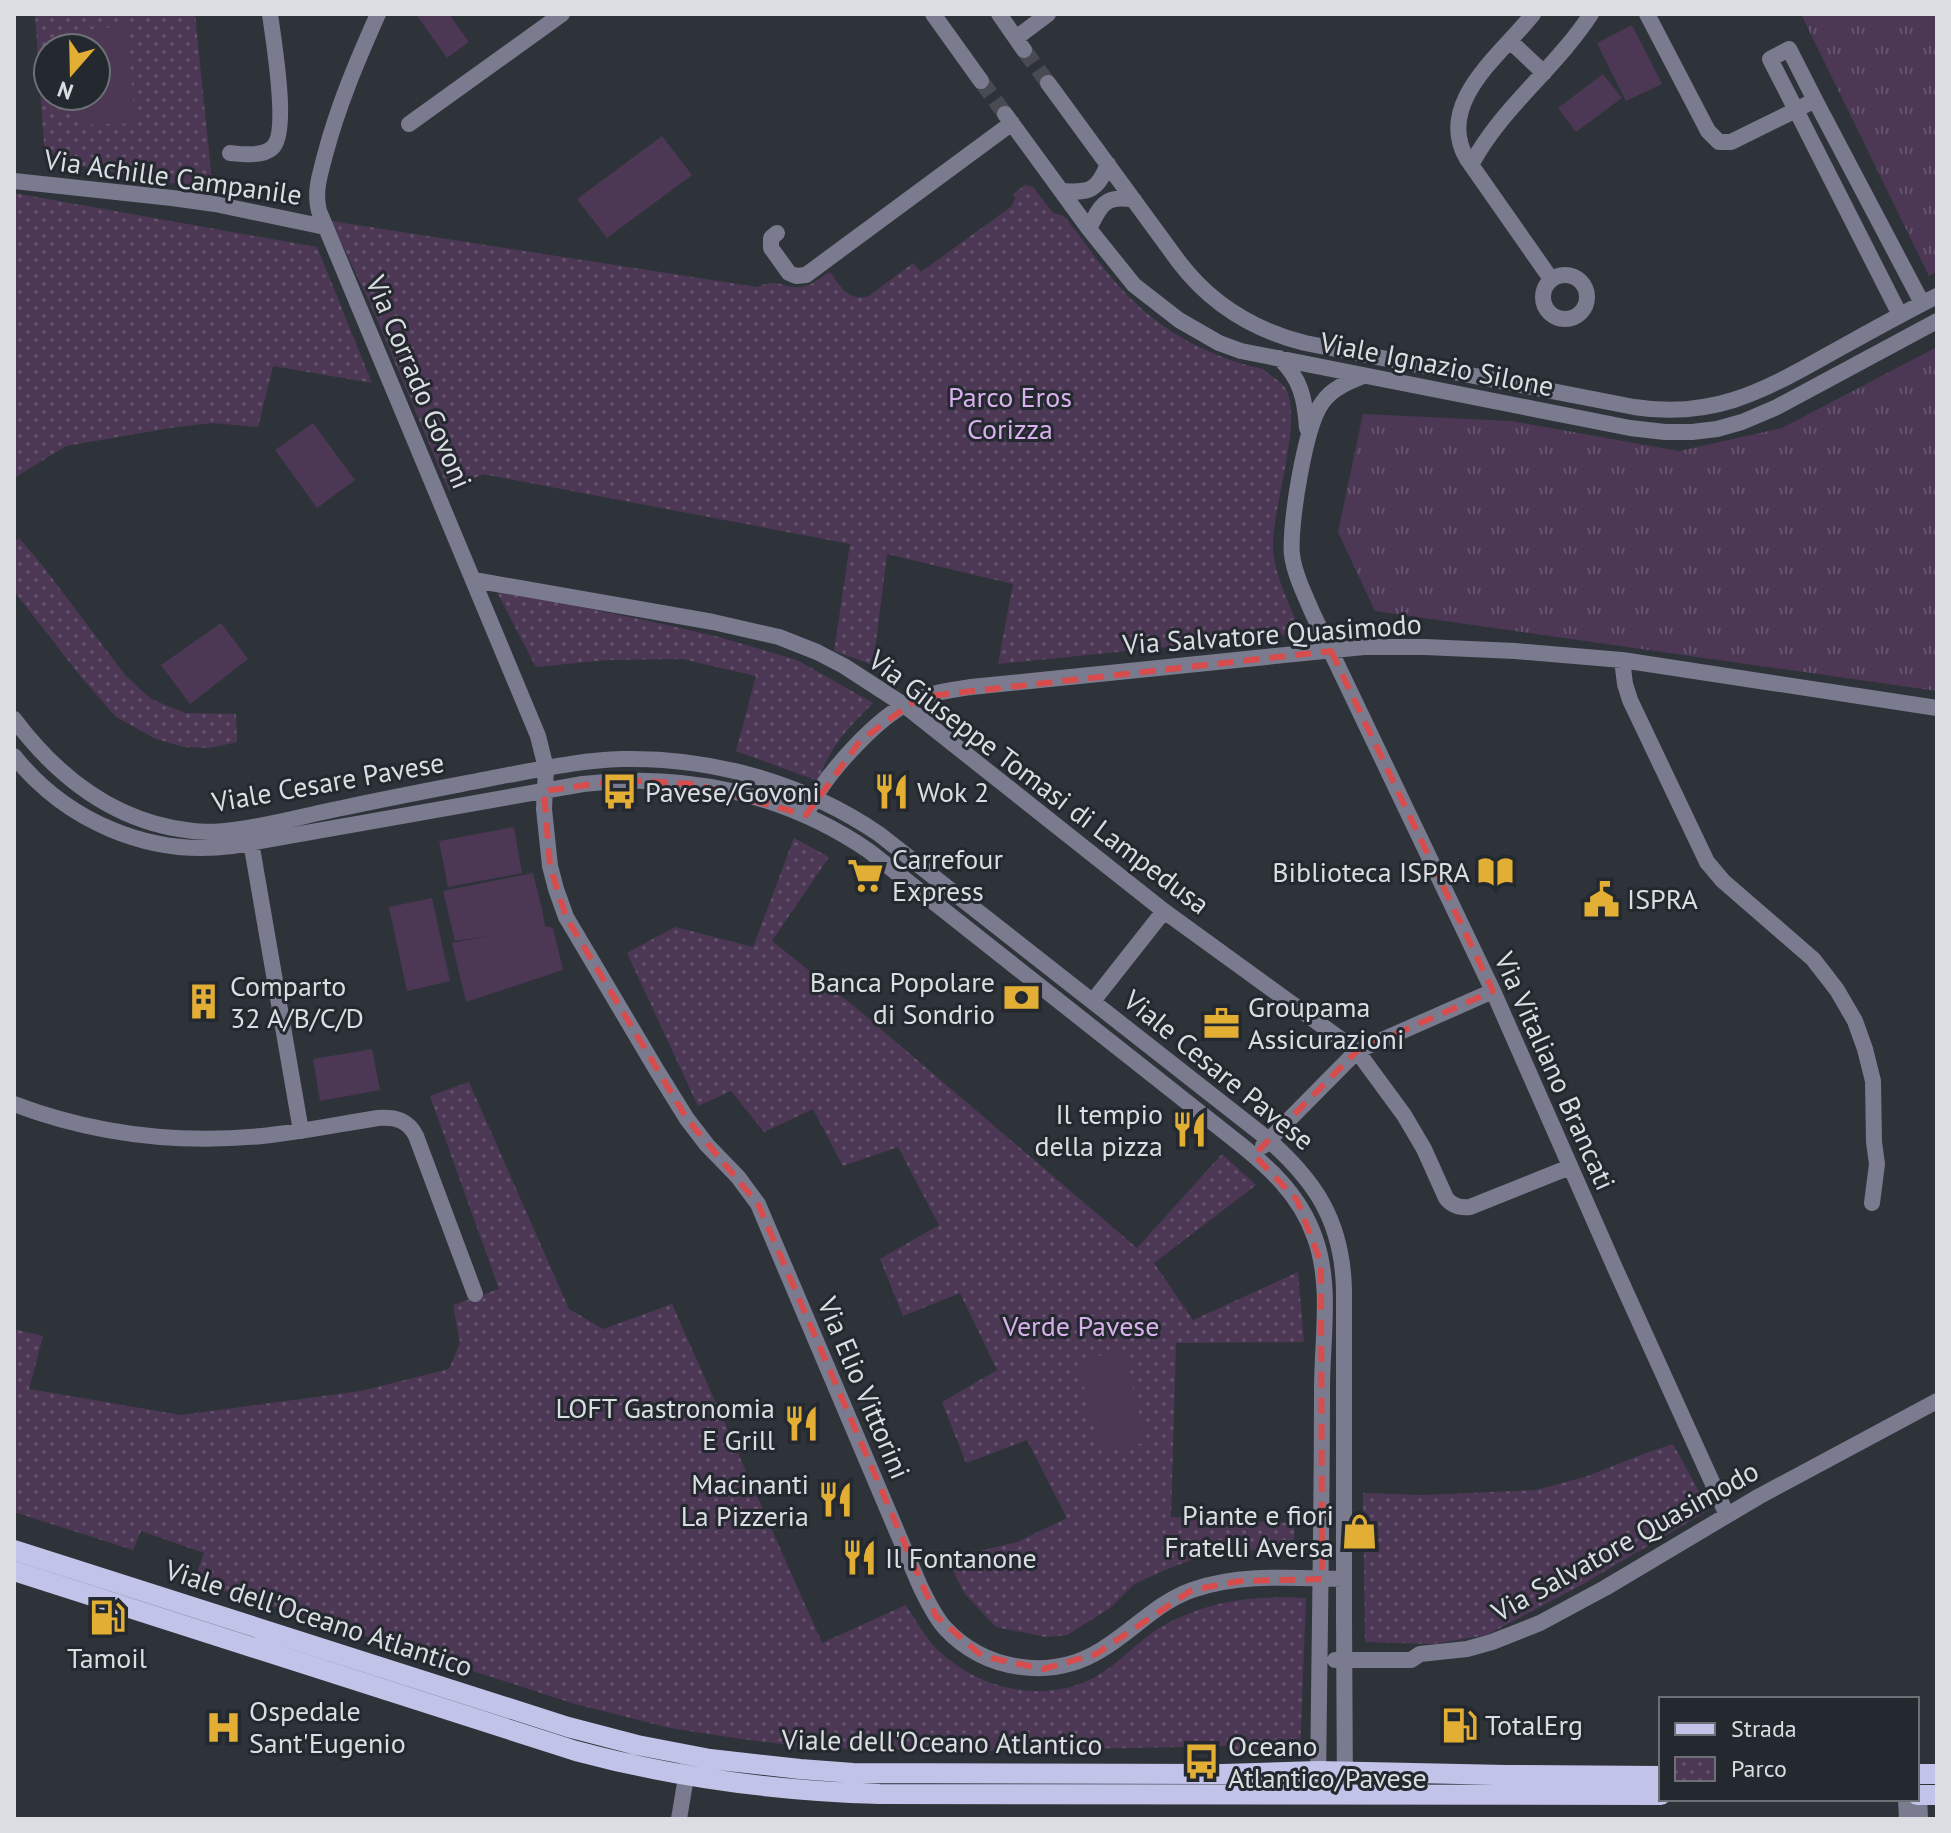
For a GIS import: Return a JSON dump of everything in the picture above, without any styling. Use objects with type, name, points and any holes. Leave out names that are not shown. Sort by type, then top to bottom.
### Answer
[{"type":"main road","name":"Viale dell'Oceano Atlantico","points":[[14,1550],[622,1742],[741,1784],[846,1793],[1659,1795]]},
{"type":"main road","name":"Viale dell'Oceano Atlantico","points":[[14,1571],[576,1751],[688,1766],[772,1766],[853,1773],[1223,1774],[1318,1771],[1659,1776]]},
{"type":"street","points":[[230,153],[266,152],[276,145],[279,138],[280,104],[270,14]]},
{"type":"street","name":"Via Corrado Govoni","points":[[378,14],[345,90],[331,132],[316,201],[538,736],[546,768]]},
{"type":"street","points":[[409,124],[562,14]]},
{"type":"street","points":[[933,14],[981,81]]},
{"type":"street","points":[[999,14],[1020,44],[1048,14]]},
{"type":"street","points":[[1533,14],[1465,99],[1458,140],[1471,165],[1551,279]]},
{"type":"street","points":[[1471,165],[1498,125],[1569,44],[1591,14]]},
{"type":"street","points":[[1647,14],[1711,135],[1723,143],[1731,142],[1815,100]]},
{"type":"street","points":[[1510,41],[1544,73]]},
{"type":"street","points":[[1900,315],[1770,59],[1789,49],[1930,300]]},
{"type":"street","name":"Viale Ignazio Silone","points":[[1048,83],[1196,283],[1224,307],[1264,330],[1305,343],[1634,407],[1685,409],[1742,398],[1783,380],[1930,300]]},
{"type":"street","name":"Viale Ignazio Silone","points":[[777,233],[771,238],[770,245],[789,273],[806,275],[1008,118],[1134,285],[1179,320],[1233,349],[1630,428],[1679,433],[1733,425],[1764,413],[1937,321]]},
{"type":"street","points":[[1061,191],[1094,189],[1108,164]]},
{"type":"street","name":"Via Achille Campanile","points":[[14,181],[215,204],[325,227]]},
{"type":"street","points":[[1089,229],[1098,210],[1108,200],[1115,197],[1134,200]]},
{"type":"street","points":[[1279,358],[1301,388],[1308,437]]},
{"type":"street","points":[[1308,437],[1322,402],[1335,390],[1363,376]]},
{"type":"street","name":"Via Vitaliano Brancati","points":[[1308,437],[1293,521],[1292,553],[1298,580],[1493,991],[1727,1515]]},
{"type":"street","name":"Via Giuseppe Tomasi di Lampedusa","points":[[474,580],[700,619],[779,637],[832,659],[904,705],[1164,911],[1357,1051],[1404,1115],[1424,1149],[1446,1198],[1452,1204],[1461,1208],[1470,1207],[1570,1167]]},
{"type":"street","name":"Via Salvatore Quasimodo","points":[[806,815],[815,798],[860,741],[904,705],[920,697],[971,687],[1364,647],[1442,647],[1622,660],[1937,708]]},
{"type":"street","points":[[1622,660],[1630,700],[1707,862],[1723,881],[1813,959],[1832,981],[1855,1021],[1869,1061],[1874,1091],[1877,1170],[1872,1203]]},
{"type":"street","name":"Viale Cesare Pavese","points":[[16,726],[52,764],[106,805],[143,820],[194,832],[230,830],[546,768],[618,759],[702,765],[747,774],[792,788],[846,813],[879,834],[1269,1139],[1296,1164],[1314,1187],[1333,1226],[1342,1257],[1345,1795]]},
{"type":"street","name":"Viale Cesare Pavese","points":[[14,756],[53,796],[80,814],[117,832],[182,847],[217,848],[622,780],[693,784],[751,795],[806,815],[869,851],[1254,1155],[1297,1200],[1313,1231],[1321,1263],[1322,1579],[1318,1795]]},
{"type":"street","points":[[544,791],[546,768]]},
{"type":"street","name":"Via Elio Vittorini","points":[[544,791],[550,866],[566,917],[687,1119],[745,1184],[758,1204],[920,1586],[944,1627],[974,1651],[1002,1664],[1032,1669],[1055,1667],[1096,1654],[1152,1611],[1198,1588],[1254,1579],[1344,1579]]},
{"type":"street","points":[[251,842],[301,1131]]},
{"type":"street","points":[[1093,1001],[1164,911]]},
{"type":"street","points":[[1043,988],[1055,971]]},
{"type":"street","points":[[1254,1155],[1357,1051],[1493,991]]},
{"type":"street","points":[[14,1104],[78,1124],[148,1136],[223,1138],[397,1118],[407,1123],[416,1136],[475,1294]]},
{"type":"street","name":"Via Salvatore Quasimodo","points":[[1319,1660],[1411,1660],[1420,1654],[1467,1649],[1509,1636],[1584,1599],[1727,1515],[1937,1401]]},
{"type":"street","points":[[679,1819],[688,1766]]},
{"type":"street","points":[[1920,1796],[1920,1819]]},
{"type":"street","points":[[1907,1819],[1917,1801]]},
{"type":"highlighted area","points":[[1331,651],[1493,991],[1357,1051],[1254,1155],[1297,1200],[1321,1263],[1322,1579],[1240,1581],[1192,1590],[1096,1654],[1043,1669],[982,1656],[936,1616],[758,1204],[687,1119],[566,917],[550,866],[544,791],[622,780],[693,784],[806,815],[860,741],[920,697]]},
{"type":"green space","points":[[35,14],[195,14],[213,191],[45,159],[42,112],[112,112],[112,32],[36,32]]},
{"type":"green space","points":[[416,14],[449,14],[469,42],[447,58]]},
{"type":"green space","points":[[1801,14],[1937,14],[1937,271],[1929,276]]},
{"type":"green space","points":[[1632,25],[1662,84],[1626,101],[1597,43]]},
{"type":"green space","points":[[127,26],[135,123],[79,125],[78,112],[112,112],[112,32],[71,31]]},
{"type":"green space","points":[[1603,74],[1622,98],[1576,132],[1558,108]]},
{"type":"green space","points":[[662,136],[692,175],[607,238],[577,199]]},
{"type":"green space","name":"Parco Eros Corizza","points":[[1025,185],[1033,187],[1053,213],[1064,216],[1110,276],[1148,314],[1202,348],[1263,369],[1286,389],[1291,421],[1273,544],[1278,574],[1296,621],[1284,635],[998,664],[1013,584],[887,554],[873,665],[834,651],[850,544],[483,474],[449,491],[369,301],[331,221],[757,287],[771,283],[805,286],[830,272],[845,292],[862,297],[869,296],[913,263],[921,272],[1012,206],[1013,194]]},
{"type":"green space","points":[[14,193],[317,247],[372,383],[273,366],[258,427],[212,423],[66,446],[14,478]]},
{"type":"green space","points":[[1937,347],[1937,691],[1375,611],[1338,532],[1363,414],[1512,421],[1679,451],[1782,428]]},
{"type":"green space","points":[[313,423],[355,480],[317,508],[275,450]]},
{"type":"green space","points":[[19,538],[125,675],[151,699],[185,713],[236,714],[237,742],[210,748],[184,747],[156,739],[116,717],[14,591],[14,542]]},
{"type":"green space","points":[[497,592],[649,621],[797,660],[873,703],[841,738],[818,781],[736,751],[756,676],[682,659],[607,660],[536,667]]},
{"type":"green space","points":[[221,623],[248,659],[190,704],[161,665]]},
{"type":"green space","points":[[514,827],[522,873],[448,887],[439,841]]},
{"type":"green space","name":"Verde Pavese","points":[[794,838],[829,857],[772,941],[861,1012],[1137,1248],[1222,1154],[1256,1185],[1154,1263],[1193,1320],[1298,1272],[1304,1342],[1176,1343],[1171,1517],[1295,1523],[1293,1550],[1217,1550],[1134,1584],[1110,1608],[1067,1635],[1046,1637],[996,1627],[965,1594],[947,1559],[1017,1542],[1067,1518],[1027,1440],[966,1463],[942,1402],[997,1370],[960,1293],[903,1316],[880,1259],[939,1225],[898,1147],[843,1166],[813,1109],[764,1132],[731,1091],[698,1106],[627,953],[675,927],[753,947]]},
{"type":"green space","points":[[533,873],[545,926],[553,928],[563,970],[466,1002],[452,943],[488,936],[455,941],[443,891]]},
{"type":"green space","points":[[432,898],[450,981],[407,991],[389,907]]},
{"type":"green space","points":[[372,1049],[380,1090],[320,1101],[313,1059]]},
{"type":"green space","points":[[469,1082],[569,1309],[603,1329],[672,1304],[822,1643],[906,1605],[933,1645],[968,1672],[1009,1688],[1053,1690],[1095,1677],[1157,1629],[1200,1609],[1245,1599],[1306,1598],[1300,1754],[1230,1756],[1227,1746],[980,1751],[816,1748],[670,1728],[575,1704],[194,1581],[204,1553],[141,1531],[133,1550],[14,1512],[14,1329],[43,1336],[29,1389],[181,1415],[361,1391],[449,1369],[460,1343],[453,1305],[499,1289],[430,1096]]},
{"type":"green space","points":[[1124,1350],[1146,1442],[1102,1454],[1077,1361]]},
{"type":"green space","points":[[1673,1444],[1709,1510],[1583,1584],[1487,1635],[1433,1644],[1365,1642],[1363,1493],[1423,1495],[1536,1490],[1585,1477]]},
{"type":"tunnel","points":[[1024,50],[1048,83]]},
{"type":"tunnel","points":[[981,81],[1005,114]]},
{"type":"place","name":"Pavese/Govoni","points":[[619,792]]},
{"type":"place","name":"Wok 2","points":[[891,792]]},
{"type":"place","name":"Biblioteca ISPRA","points":[[1496,872]]},
{"type":"place","name":"Carrefour Express","points":[[866,875]]},
{"type":"place","name":"ISPRA","points":[[1601,899]]},
{"type":"place","name":"Banca Popolare di Sondrio","points":[[1021,998]]},
{"type":"place","name":"Comparto 32 A/B/C/D","points":[[204,1002]]},
{"type":"place","name":"Groupama Assicurazioni","points":[[1222,1023]]},
{"type":"place","name":"Il tempio della pizza","points":[[1189,1130]]},
{"type":"place","name":"LOFT Gastronomia E Grill","points":[[801,1424]]},
{"type":"place","name":"Macinanti La Pizzeria","points":[[835,1500]]},
{"type":"place","name":"Piante e fiori Fratelli Aversa","points":[[1360,1531]]},
{"type":"place","name":"Il Fontanone","points":[[859,1558]]},
{"type":"place","name":"Tamoil","points":[[107,1618]]},
{"type":"place","name":"TotalErg","points":[[1459,1725]]},
{"type":"place","name":"Ospedale Sant'Eugenio","points":[[223,1727]]},
{"type":"place","name":"Oceano Atlantico/Pavese","points":[[1202,1762]]}]
